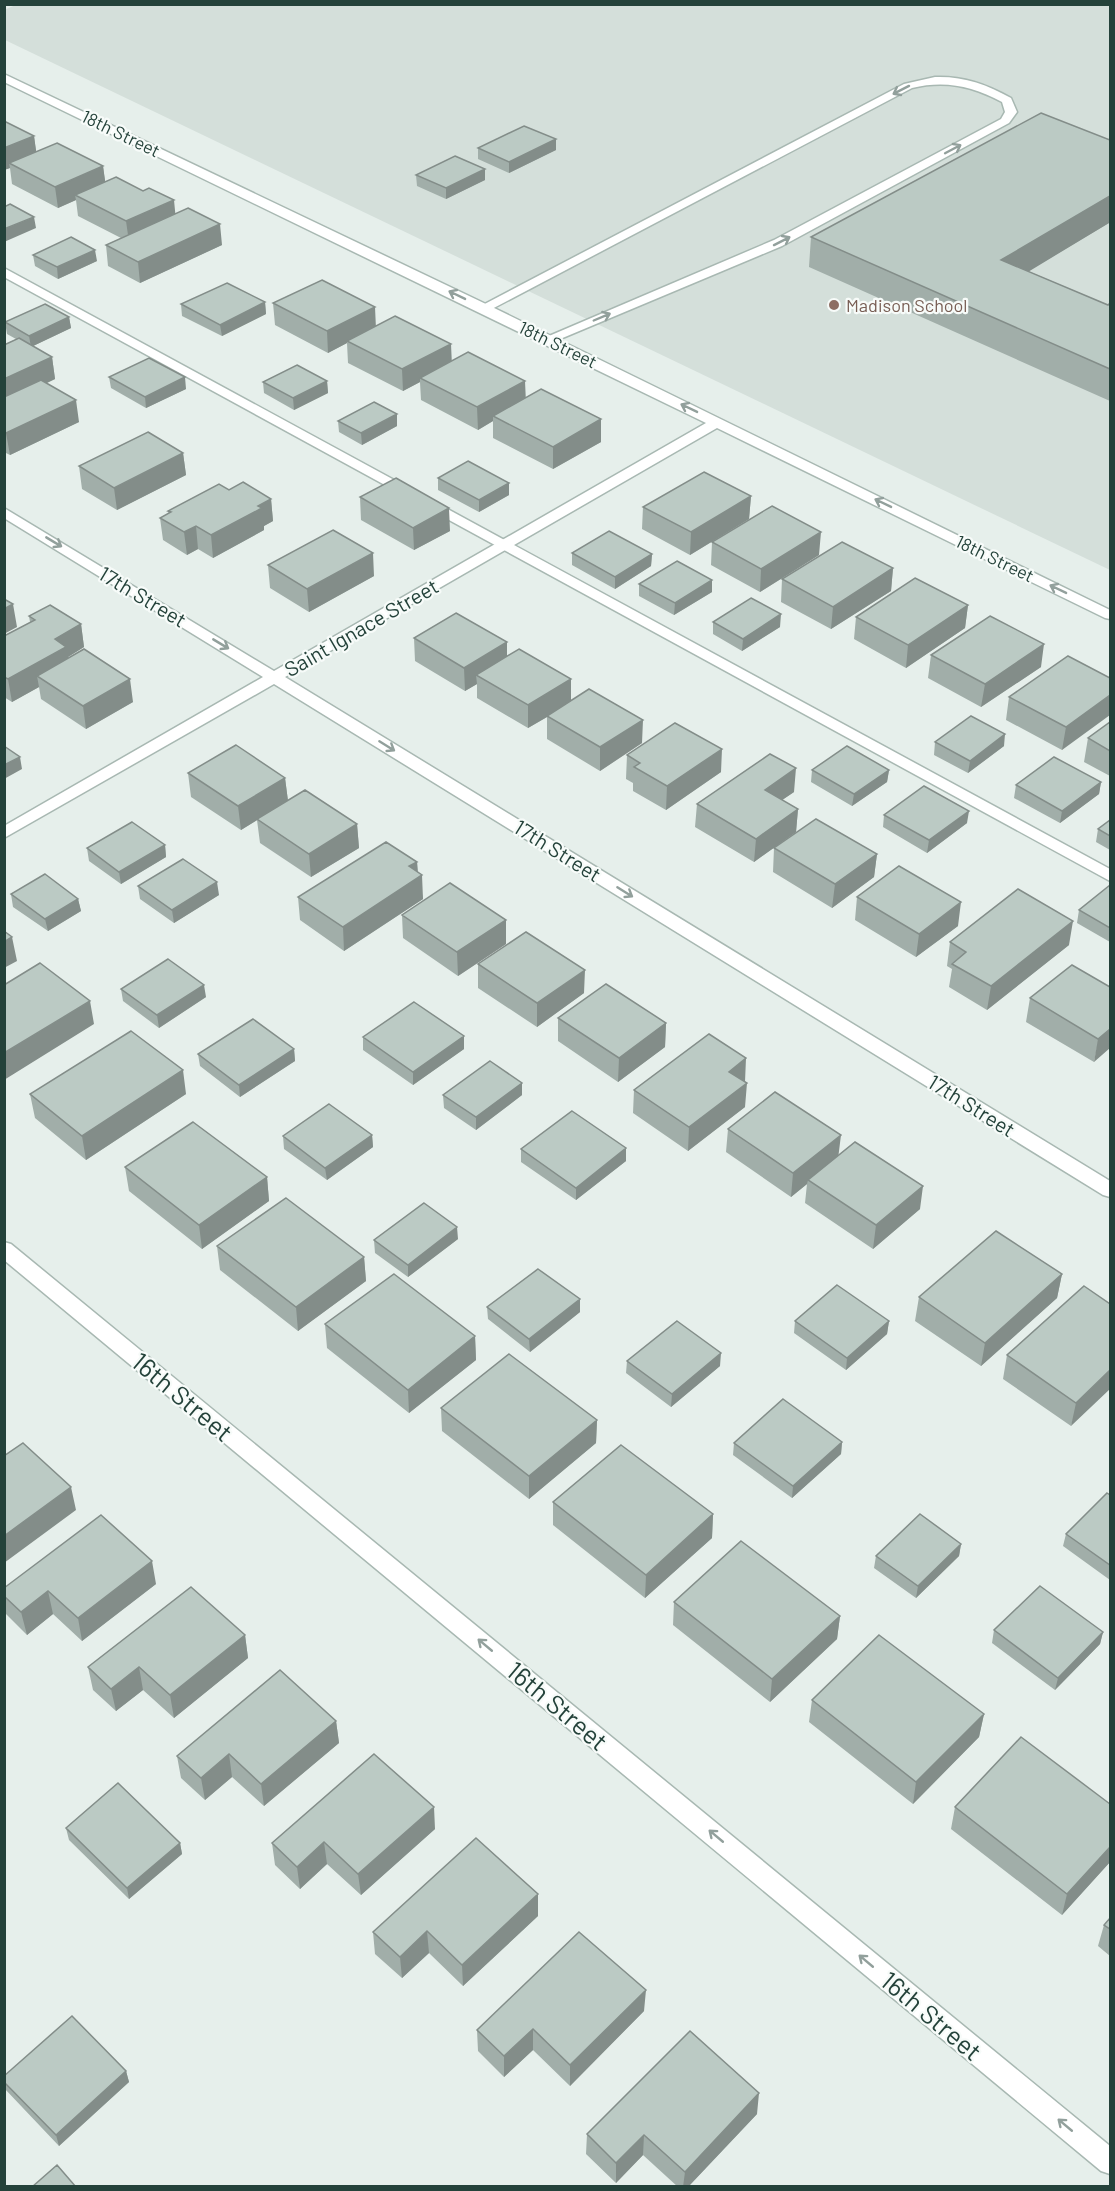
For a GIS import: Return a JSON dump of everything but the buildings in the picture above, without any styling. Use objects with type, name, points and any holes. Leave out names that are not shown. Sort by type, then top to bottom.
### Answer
[{"type":"street","name":"18th Street","points":[[4,77],[548,339],[1110,615]]},
{"type":"street","points":[[483,308],[908,86],[946,79],[969,82],[1007,100],[1011,112],[1005,121],[778,243],[548,339]]},
{"type":"street","points":[[4,272],[1110,876]]},
{"type":"street","name":"Saint Ignace Street","points":[[4,833],[717,422]]},
{"type":"street","name":"17th Street","points":[[4,512],[1110,1190]]},
{"type":"street","name":"16th Street","points":[[4,1248],[1110,2162]]},
{"type":"shaded area","name":"Madison School","points":[[18,4],[1110,5],[1110,570],[5,40],[4,10]]},
{"type":"place","name":"Madison School","points":[[834,305]]}]
